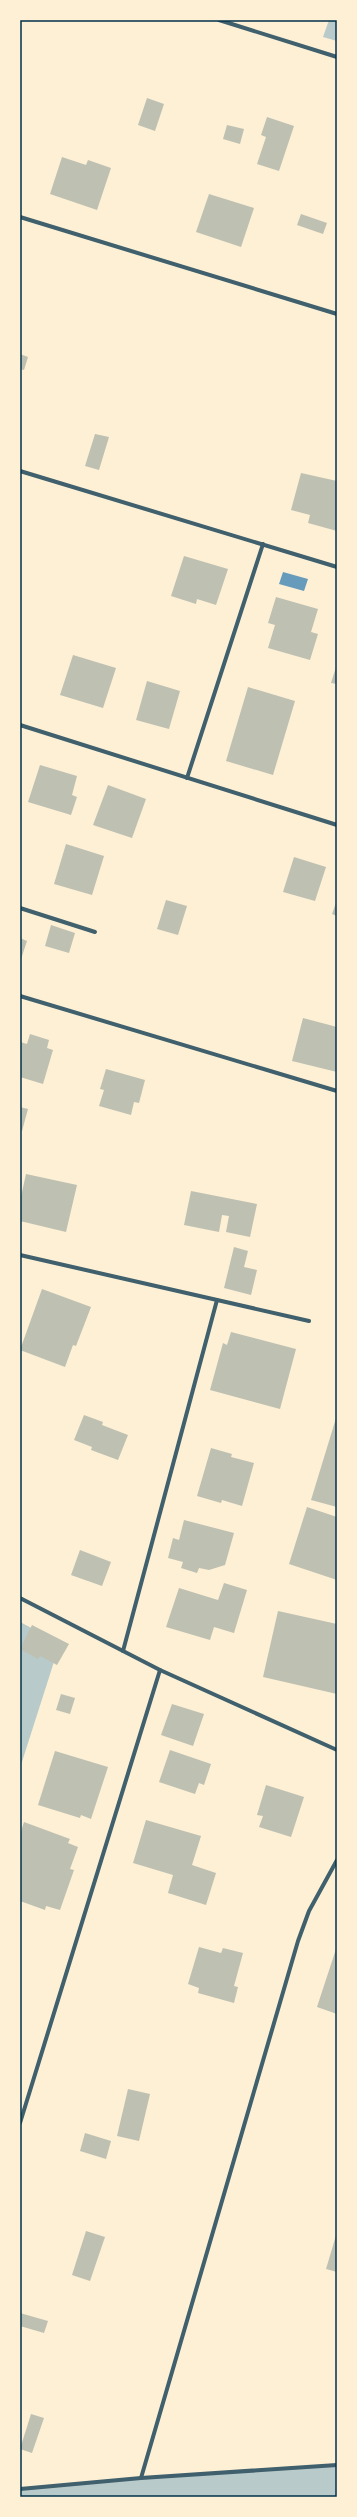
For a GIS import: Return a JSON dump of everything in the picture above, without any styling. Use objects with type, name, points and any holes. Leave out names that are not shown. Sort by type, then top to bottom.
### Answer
[{"type":"street","points":[[219,20],[337,57]]},
{"type":"street","points":[[20,217],[337,314]]},
{"type":"street","points":[[20,471],[337,566]]},
{"type":"street","points":[[187,778],[263,544]]},
{"type":"street","points":[[20,725],[337,825]]},
{"type":"street","points":[[20,908],[95,932]]},
{"type":"street","points":[[20,996],[337,1090]]},
{"type":"street","points":[[20,1255],[309,1321]]},
{"type":"street","points":[[123,1651],[218,1300]]},
{"type":"street","points":[[20,1598],[160,1670],[337,1750]]},
{"type":"street","points":[[20,2123],[160,1670]]},
{"type":"street","points":[[140,2478],[298,1941],[312,1905],[337,1860]]},
{"type":"street","points":[[20,2489],[140,2478],[337,2465]]},
{"type":"shaded area","points":[[329,20],[337,20],[337,41],[323,37]]},
{"type":"shaded area","points":[[20,1622],[60,1643],[20,1768]]},
{"type":"shaded area","points":[[337,2465],[337,2497],[20,2497],[20,2489],[141,2478]]},
{"type":"water","points":[[283,572],[308,579],[304,591],[279,584]]},
{"type":"building","points":[[147,98],[164,104],[155,131],[138,125]]},
{"type":"building","points":[[267,117],[294,126],[279,171],[257,164],[266,137],[261,135]]},
{"type":"building","points":[[227,125],[244,129],[240,144],[223,139]]},
{"type":"building","points":[[62,157],[86,165],[88,160],[111,168],[97,210],[50,194]]},
{"type":"building","points":[[209,194],[254,208],[241,247],[196,232]]},
{"type":"building","points":[[301,214],[327,223],[323,234],[297,225]]},
{"type":"building","points":[[20,354],[28,357],[24,370],[20,369]]},
{"type":"building","points":[[95,434],[109,437],[99,470],[85,466]]},
{"type":"building","points":[[301,473],[337,481],[337,531],[308,523],[310,515],[291,510]]},
{"type":"building","points":[[184,556],[228,569],[216,605],[197,599],[196,604],[171,596]]},
{"type":"building","points":[[276,597],[318,609],[311,632],[318,634],[310,660],[268,648],[275,625],[268,623]]},
{"type":"building","points":[[73,655],[116,668],[103,708],[60,695]]},
{"type":"building","points":[[337,664],[337,684],[331,683]]},
{"type":"building","points":[[147,681],[180,691],[169,729],[136,720]]},
{"type":"building","points":[[248,687],[295,701],[273,775],[226,761]]},
{"type":"building","points":[[40,765],[77,776],[72,795],[77,797],[71,815],[28,802]]},
{"type":"building","points":[[108,785],[146,799],[132,838],[93,825]]},
{"type":"building","points":[[66,844],[104,856],[92,895],[54,884]]},
{"type":"building","points":[[294,857],[326,867],[315,901],[283,892]]},
{"type":"building","points":[[166,900],[187,906],[178,935],[157,929]]},
{"type":"building","points":[[337,900],[337,916],[332,914]]},
{"type":"building","points":[[51,925],[75,933],[69,953],[45,946]]},
{"type":"building","points":[[20,938],[27,941],[20,962]]},
{"type":"building","points":[[303,1018],[337,1027],[337,1072],[292,1061]]},
{"type":"building","points":[[30,1034],[49,1040],[47,1048],[53,1050],[43,1084],[20,1077],[20,1042],[27,1044]]},
{"type":"building","points":[[106,1069],[145,1080],[139,1103],[134,1102],[131,1115],[99,1106],[104,1090],[100,1089]]},
{"type":"building","points":[[20,1107],[28,1109],[22,1131],[20,1130]]},
{"type":"building","points":[[26,1174],[77,1185],[66,1232],[20,1221],[20,1201]]},
{"type":"building","points":[[191,1191],[257,1204],[250,1237],[226,1232],[229,1216],[222,1215],[219,1232],[184,1225]]},
{"type":"building","points":[[234,1247],[248,1251],[244,1267],[257,1270],[251,1295],[224,1288]]},
{"type":"building","points":[[42,1289],[91,1307],[76,1346],[73,1345],[65,1367],[20,1350]]},
{"type":"building","points":[[231,1332],[296,1349],[280,1409],[210,1390],[223,1343],[227,1345]]},
{"type":"building","points":[[84,1415],[103,1422],[102,1425],[128,1435],[118,1460],[91,1450],[92,1447],[74,1440]]},
{"type":"building","points":[[337,1415],[337,1507],[311,1500]]},
{"type":"building","points":[[211,1448],[232,1454],[231,1457],[254,1463],[242,1506],[222,1500],[221,1503],[197,1496]]},
{"type":"building","points":[[307,1507],[337,1517],[337,1580],[289,1564]]},
{"type":"building","points":[[184,1520],[234,1533],[225,1565],[209,1570],[199,1568],[197,1573],[181,1568],[183,1562],[168,1558],[173,1538],[179,1540]]},
{"type":"building","points":[[80,1550],[111,1562],[102,1586],[71,1575]]},
{"type":"building","points":[[224,1583],[247,1590],[234,1633],[214,1627],[210,1640],[166,1627],[179,1588],[218,1600]]},
{"type":"building","points":[[278,1611],[337,1624],[337,1694],[263,1677]]},
{"type":"building","points":[[32,1625],[69,1644],[57,1665],[40,1656],[38,1659],[20,1649]]},
{"type":"building","points":[[61,1694],[75,1698],[70,1714],[56,1710]]},
{"type":"building","points":[[172,1704],[204,1714],[193,1746],[161,1735]]},
{"type":"building","points":[[170,1750],[211,1764],[204,1785],[199,1783],[195,1794],[159,1782]]},
{"type":"building","points":[[55,1751],[108,1767],[91,1819],[81,1815],[80,1818],[38,1805]]},
{"type":"building","points":[[266,1785],[304,1797],[291,1837],[259,1827],[263,1816],[257,1815]]},
{"type":"building","points":[[146,1820],[201,1836],[192,1865],[216,1873],[206,1905],[168,1893],[173,1875],[133,1863]]},
{"type":"building","points":[[24,1822],[70,1839],[68,1843],[78,1847],[70,1869],[74,1870],[60,1910],[46,1906],[45,1910],[20,1901],[20,1834]]},
{"type":"building","points":[[337,1946],[337,2014],[317,2007]]},
{"type":"building","points":[[199,1947],[221,1953],[223,1948],[243,1953],[234,1986],[238,1987],[234,2003],[198,1993],[199,1988],[188,1984]]},
{"type":"building","points":[[128,2089],[150,2094],[139,2141],[117,2136]]},
{"type":"building","points":[[85,2133],[111,2141],[106,2159],[80,2151]]},
{"type":"building","points":[[86,2231],[105,2237],[90,2281],[72,2275]]},
{"type":"building","points":[[337,2232],[337,2272],[326,2269]]},
{"type":"building","points":[[20,2313],[48,2321],[44,2333],[20,2326]]},
{"type":"building","points":[[31,2414],[44,2418],[32,2453],[20,2449]]}]
